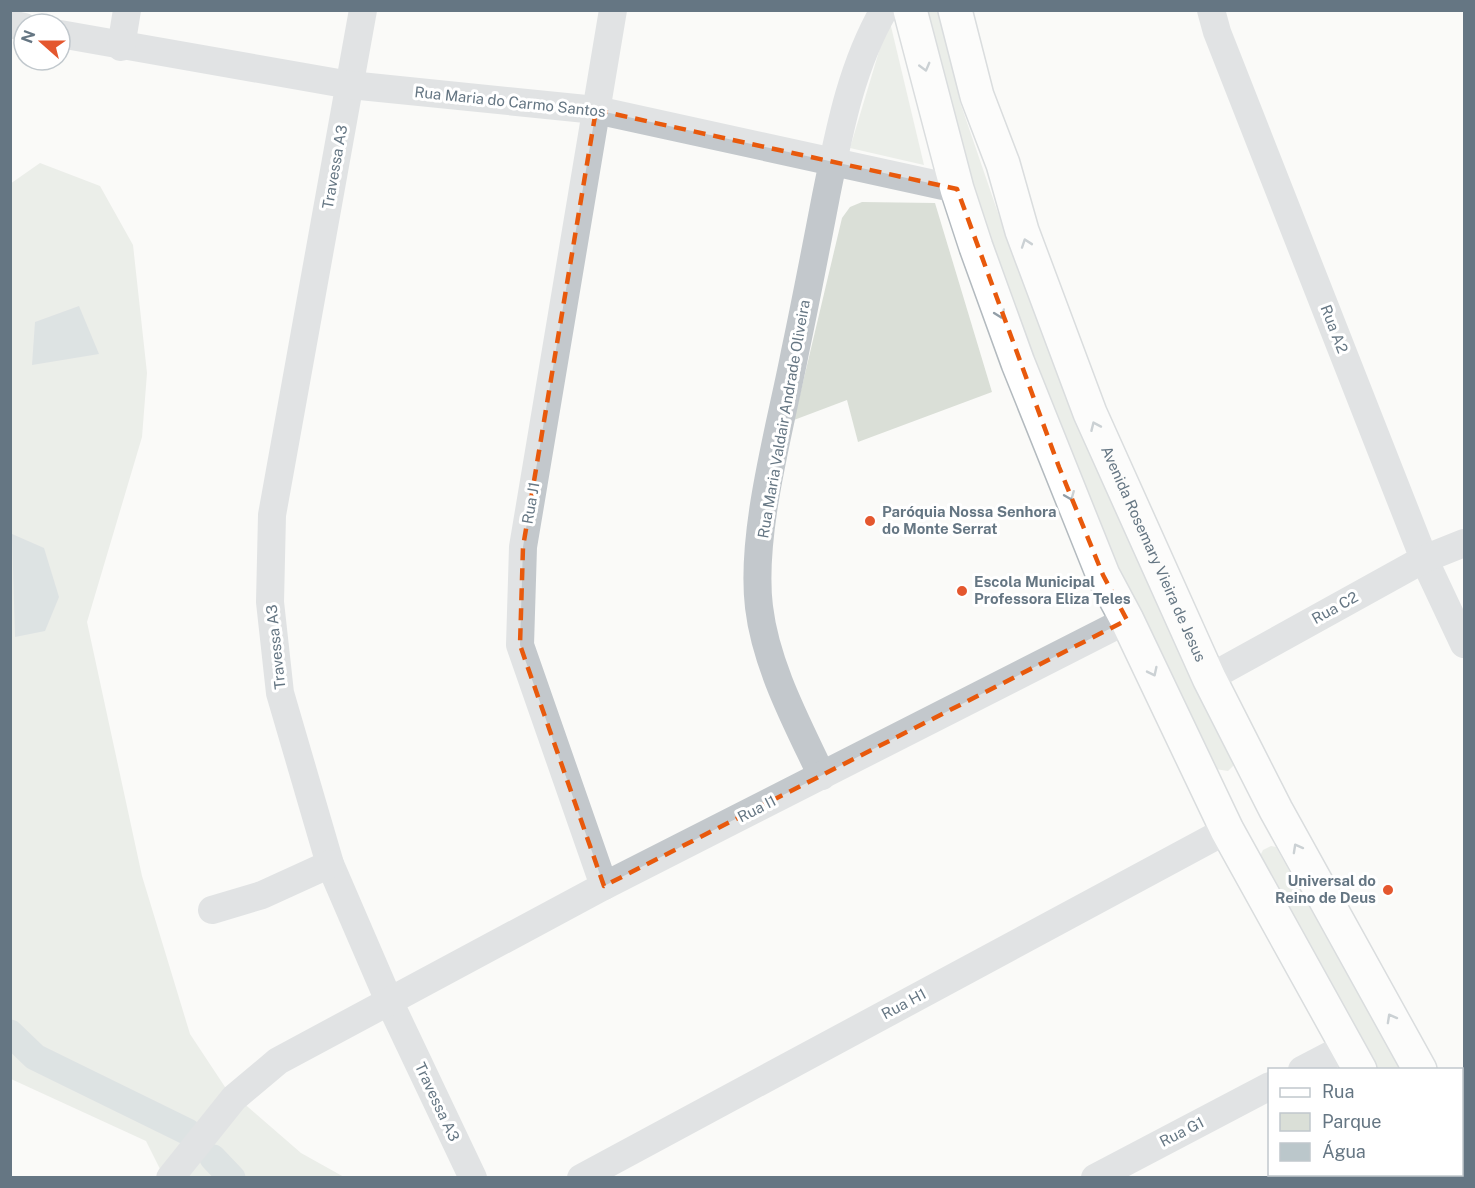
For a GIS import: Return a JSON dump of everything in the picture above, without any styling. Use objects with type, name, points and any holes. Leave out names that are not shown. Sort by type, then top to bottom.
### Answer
[{"type":"street","points":[[121,47],[127,10]]},
{"type":"street","name":"Travessa A3","points":[[363,10],[272,515],[270,602],[280,693],[330,864],[389,1001],[473,1178]]},
{"type":"street","name":"Rua J1","points":[[604,885],[520,645],[523,547],[613,10]]},
{"type":"street","points":[[834,160],[854,73],[884,10]]},
{"type":"street","points":[[910,10],[957,189],[980,258],[1059,467],[1103,575],[1127,620],[1227,830],[1354,1058],[1311,1068]]},
{"type":"street","name":"Avenida Rosemary Vieira de Jesus","points":[[955,10],[977,96],[1059,337],[1090,412],[1209,678],[1273,804],[1419,1068]]},
{"type":"street","name":"Rua A2","points":[[1211,10],[1217,32],[1424,559],[1464,644]]},
{"type":"street","name":"Rua Maria do Carmo Santos","points":[[72,37],[121,47],[350,85],[596,110],[834,160],[957,189]]},
{"type":"street","name":"Rua Maria Valdair Andrade Oliveira","points":[[822,776],[770,656],[762,626],[757,588],[765,504],[834,160]]},
{"type":"street","name":"Rua C2","points":[[1209,678],[1424,559],[1464,543]]},
{"type":"street","name":"Rua I1","points":[[170,1178],[234,1098],[278,1060],[604,885],[1127,620]]},
{"type":"street","points":[[1227,830],[1273,804]]},
{"type":"street","name":"Rua H1","points":[[581,1178],[1227,830]]},
{"type":"street","points":[[212,910],[262,895],[330,864]]},
{"type":"street","name":"Rua G1","points":[[1095,1178],[1124,1170],[1268,1087]]},
{"type":"highlighted area","points":[[596,110],[957,189],[1059,467],[1103,575],[1127,620],[604,886],[520,645],[523,547]]},
{"type":"green space","points":[[923,11],[941,11],[960,102],[1010,248],[1119,519],[1237,762],[1228,771],[1215,769],[1106,541],[1064,439],[956,145]]},
{"type":"green space","points":[[889,18],[924,165],[850,148]]},
{"type":"green space","points":[[40,163],[100,186],[133,245],[147,373],[142,437],[87,622],[142,876],[190,1034],[225,1087],[301,1153],[344,1177],[164,1177],[146,1141],[11,1079],[10,184]]},
{"type":"green space","points":[[862,202],[935,203],[992,392],[858,442],[847,400],[794,420],[842,218],[850,207]]},
{"type":"green space","points":[[1271,846],[1276,847],[1399,1068],[1372,1068],[1260,856],[1263,850]]},
{"type":"water","points":[[79,306],[99,354],[32,365],[35,322]]},
{"type":"water","points":[[12,534],[44,548],[59,597],[45,631],[15,637]]},
{"type":"waterway","points":[[10,1033],[35,1057],[188,1132]]},
{"type":"waterway","points":[[213,1158],[232,1178]]},
{"type":"place","name":"Paróquia Nossa Senhora do Monte Serrat","points":[[870,521]]},
{"type":"place","name":"Escola Municipal Professora Eliza Teles","points":[[962,591]]},
{"type":"place","name":"Universal do Reino de Deus","points":[[1388,890]]}]
